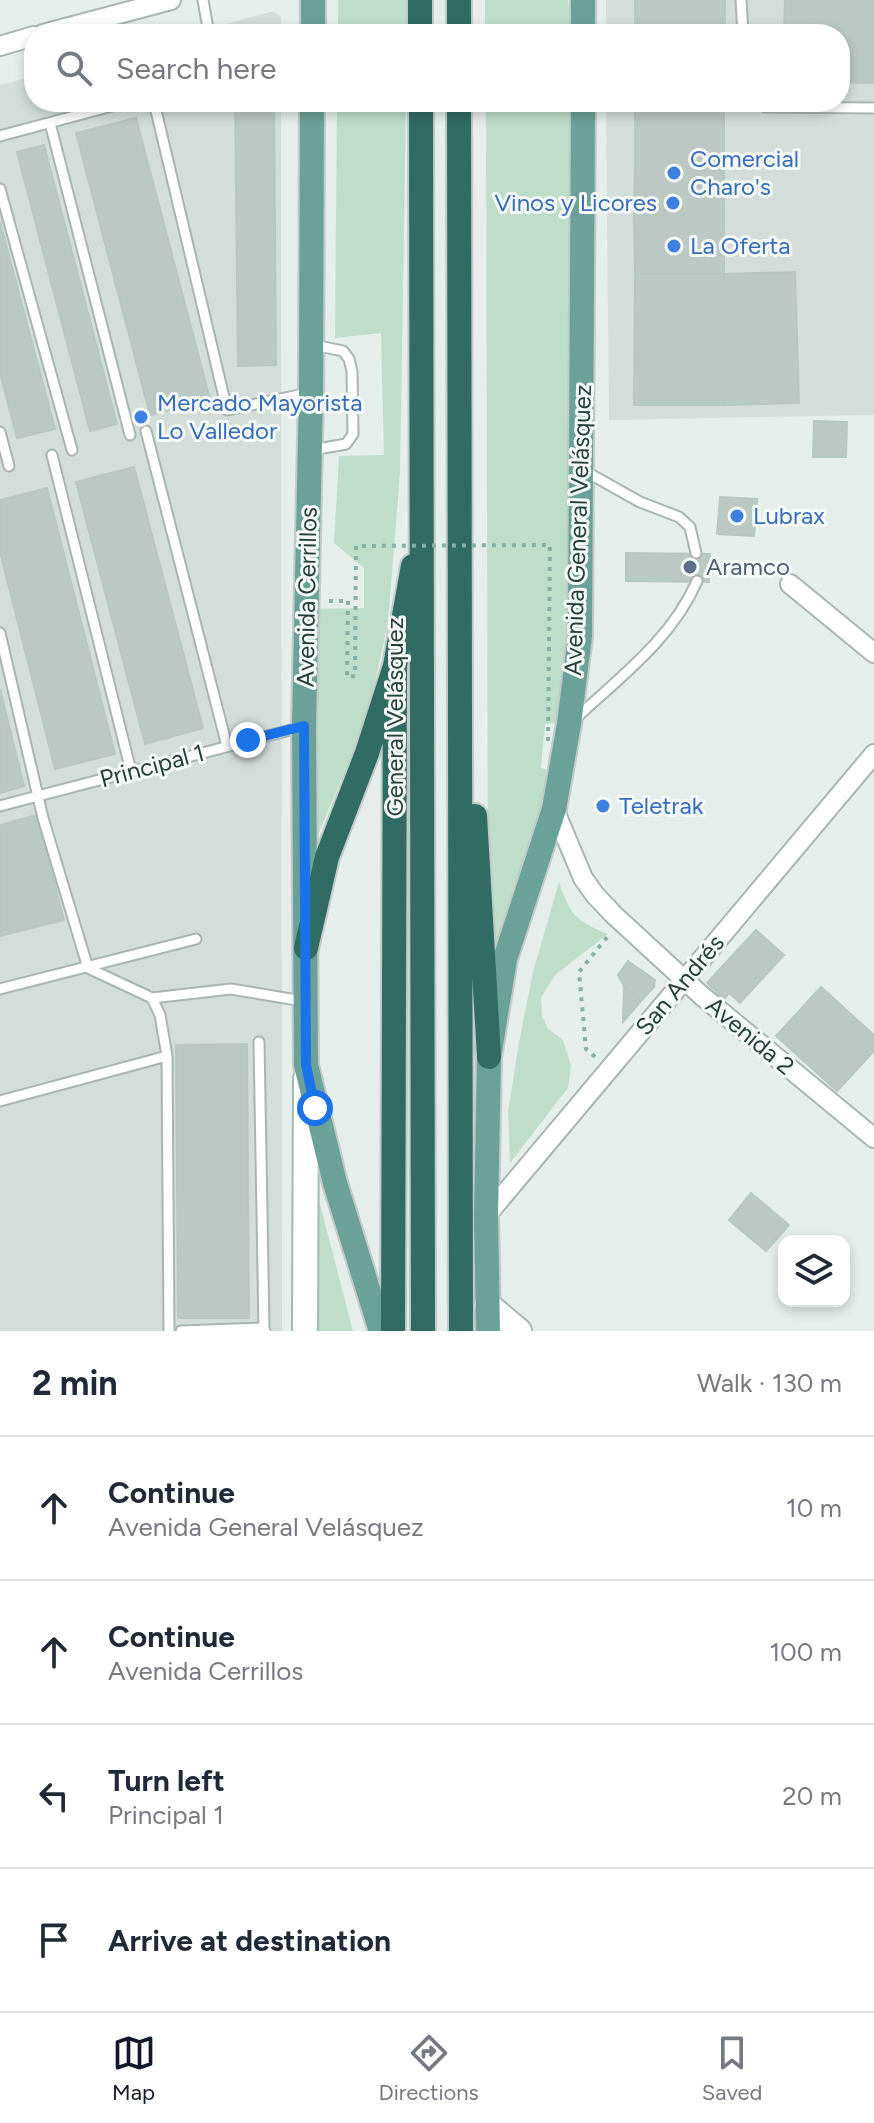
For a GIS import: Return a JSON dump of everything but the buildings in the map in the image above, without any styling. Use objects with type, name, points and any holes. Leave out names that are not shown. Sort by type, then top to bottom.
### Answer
[{"type":"highway","points":[[420,0],[420,24]]},
{"type":"highway","points":[[459,0],[459,24]]},
{"type":"highway","name":"General Velásquez","points":[[421,112],[423,1331]]},
{"type":"highway","points":[[459,112],[461,1331]]},
{"type":"highway","points":[[306,948],[327,857],[367,753],[395,666],[423,521]]},
{"type":"highway","points":[[460,646],[474,803],[489,1057]]},
{"type":"highway","points":[[393,1331],[395,666]]},
{"type":"main road","points":[[313,0],[313,24]]},
{"type":"main road","points":[[583,0],[583,24]]},
{"type":"main road","name":"Avenida Cerrillos","points":[[305,1331],[304,726],[311,393],[312,112]]},
{"type":"main road","name":"Avenida General Velásquez","points":[[488,1331],[486,1216],[489,1057],[505,959],[554,809],[580,636],[583,112]]},
{"type":"main road","points":[[306,1065],[335,1183],[381,1331]]},
{"type":"main road","points":[[487,1304],[519,1331]]},
{"type":"street","points":[[80,24],[168,0]]},
{"type":"street","points":[[0,46],[24,39]]},
{"type":"street","points":[[790,584],[874,653]]},
{"type":"street","name":"San Andrés","points":[[486,1216],[874,754]]},
{"type":"street","name":"Avenida 2","points":[[554,809],[583,878],[595,895],[684,980],[874,1138]]},
{"type":"lane","points":[[203,0],[207,24]]},
{"type":"lane","points":[[741,0],[742,24]]},
{"type":"lane","points":[[850,108],[874,108]]},
{"type":"lane","points":[[0,136],[90,112]]},
{"type":"lane","points":[[156,112],[227,410],[311,393]]},
{"type":"lane","points":[[50,123],[130,435]]},
{"type":"lane","points":[[0,189],[72,450]]},
{"type":"lane","points":[[310,450],[346,444],[353,434],[349,359],[343,351],[311,345]]},
{"type":"lane","points":[[146,431],[227,746]]},
{"type":"lane","points":[[0,432],[9,466]]},
{"type":"lane","points":[[52,455],[131,771]]},
{"type":"lane","points":[[583,470],[640,502],[679,517],[690,527],[696,553]]},
{"type":"lane","points":[[569,724],[653,647],[687,604],[697,581]]},
{"type":"lane","points":[[0,633],[38,797],[88,968],[152,998],[231,989],[306,1002]]},
{"type":"lane","name":"Principal 1","points":[[0,806],[304,726]]},
{"type":"lane","points":[[0,989],[196,939]]},
{"type":"lane","points":[[152,998],[160,1015],[167,1056],[169,1331]]},
{"type":"lane","points":[[181,1331],[264,1329],[259,1042]]},
{"type":"lane","points":[[0,1101],[167,1056]]},
{"type":"path","points":[[348,601],[347,677],[355,676],[356,546],[550,545],[548,742]]},
{"type":"path","points":[[586,1049],[579,972],[609,936]]},
{"type":"shaded area","points":[[606,0],[874,0],[874,415],[609,420],[606,112],[850,112],[850,24],[606,24]]},
{"type":"shaded area","points":[[270,12],[281,17],[281,24],[226,24]]},
{"type":"shaded area","name":"Mercado Mayorista Lo Valledor","points":[[24,79],[24,112],[281,112],[282,1331],[0,1331],[0,85]]},
{"type":"green space","points":[[338,0],[407,0],[407,24],[338,24]]},
{"type":"green space","points":[[485,0],[568,0],[570,24],[485,24]]},
{"type":"green space","points":[[337,112],[406,112],[400,473],[388,622],[368,716],[313,847],[312,609],[364,608],[364,568],[334,543],[339,456],[384,455],[381,333],[335,338]]},
{"type":"green space","points":[[486,112],[575,112],[571,640],[562,723],[545,724],[541,768],[554,771],[493,967],[488,913]]},
{"type":"green space","points":[[559,882],[576,916],[608,934],[555,975],[541,998],[542,1016],[548,1029],[563,1040],[571,1066],[568,1088],[510,1163],[508,1112],[518,1048],[533,972]]},
{"type":"green space","points":[[316,1189],[353,1331],[318,1331]]},
{"type":"place","name":"Comercial Charo's","points":[[674,173]]},
{"type":"place","name":"Vinos y Licores","points":[[673,203]]},
{"type":"place","name":"La Oferta","points":[[674,246]]},
{"type":"place","name":"Mercado Mayorista Lo Valledor","points":[[141,417]]},
{"type":"place","name":"Lubrax","points":[[737,516]]},
{"type":"place","name":"Aramco","points":[[690,567]]},
{"type":"place","name":"Teletrak","points":[[603,806]]},
{"type":"route","points":[[248,740],[304,726],[306,1065],[315,1108]]}]
